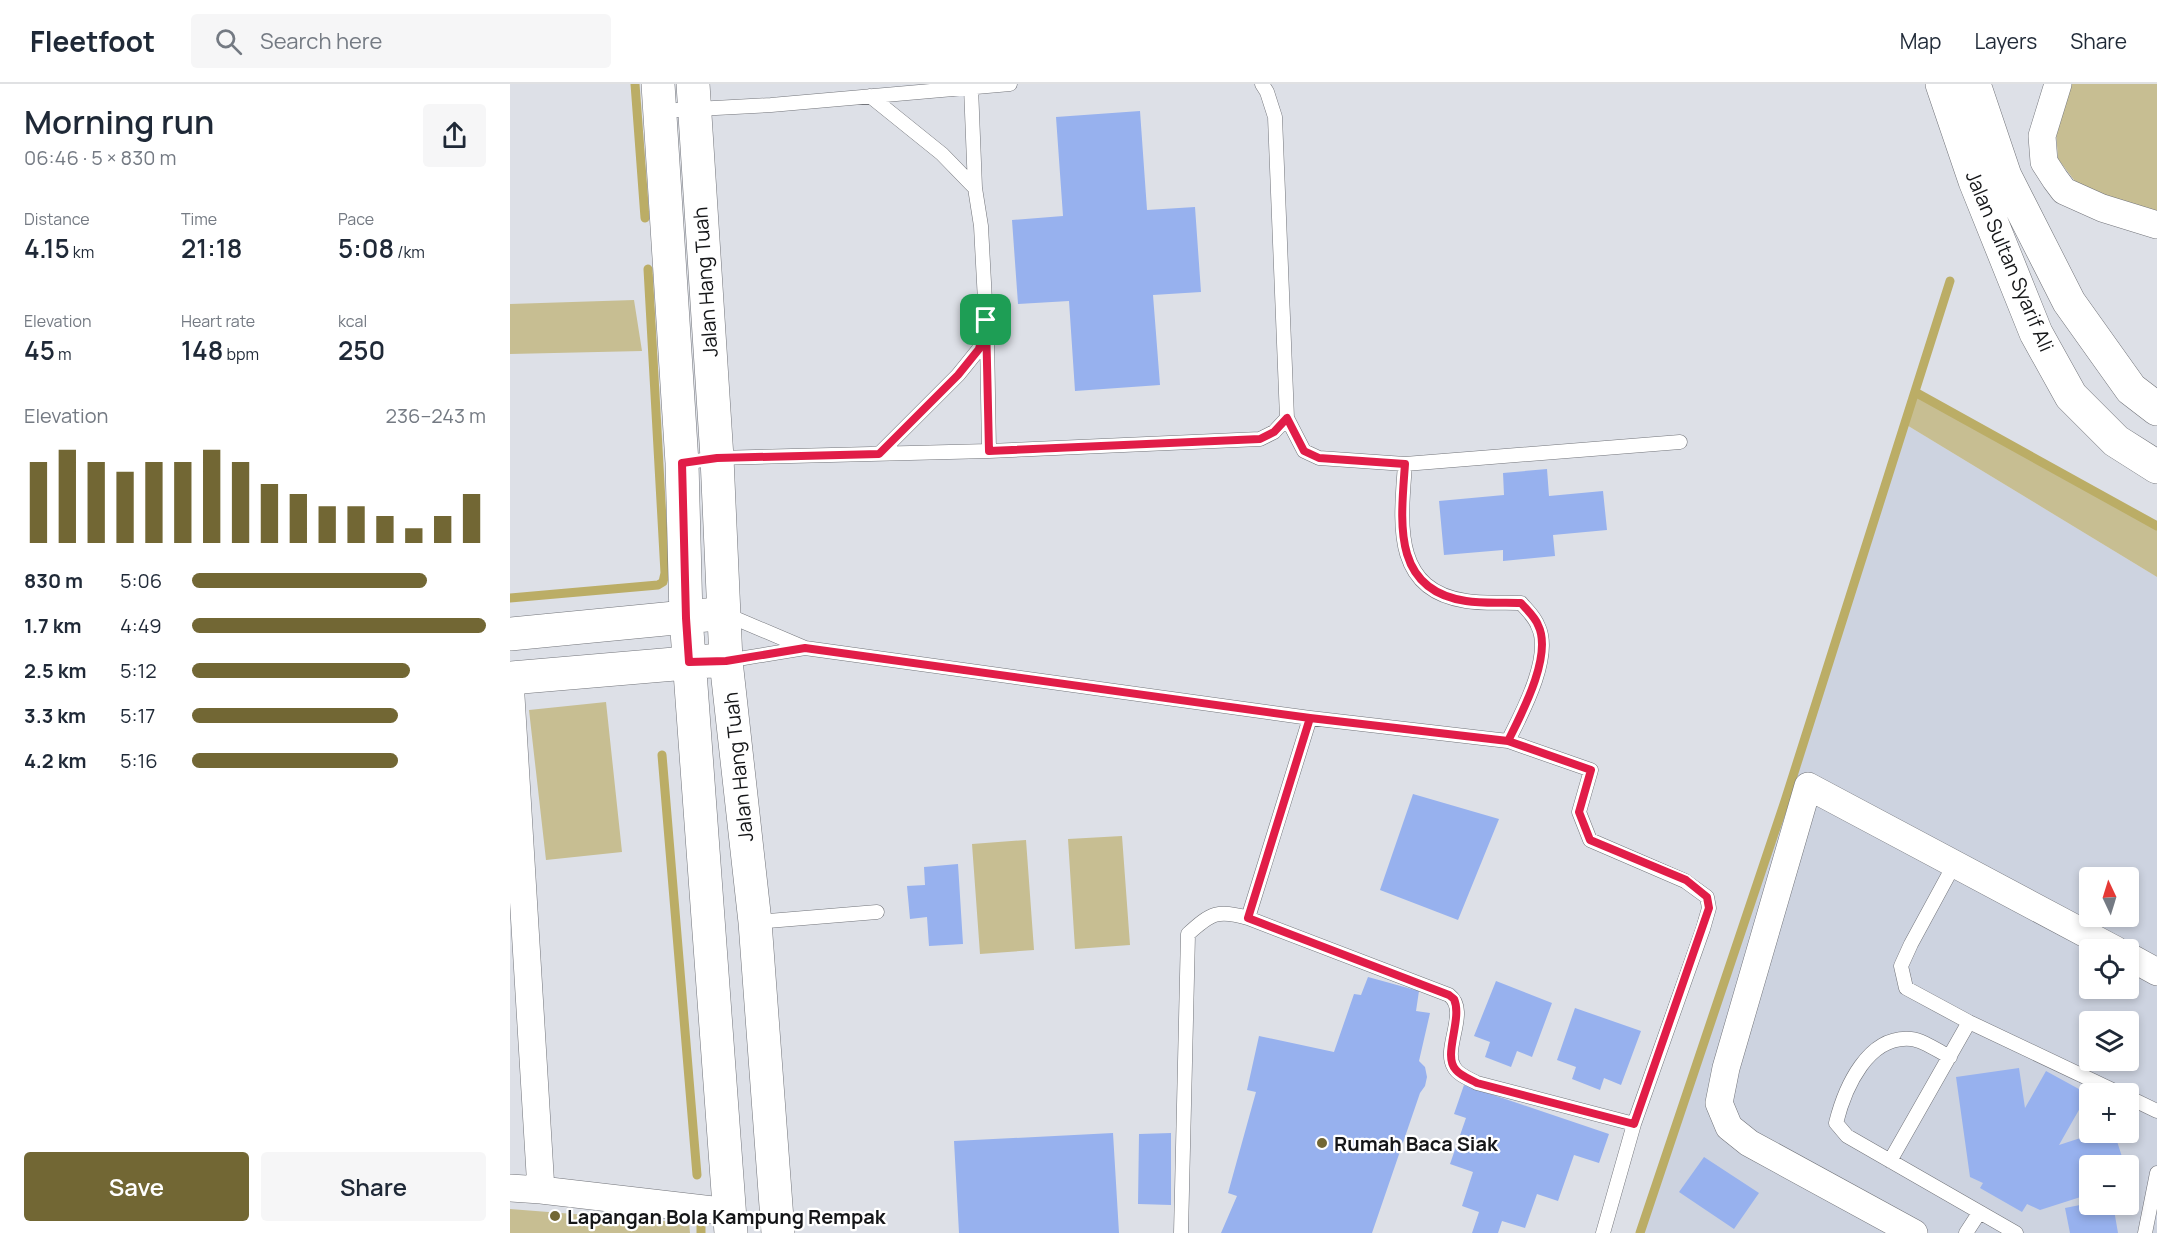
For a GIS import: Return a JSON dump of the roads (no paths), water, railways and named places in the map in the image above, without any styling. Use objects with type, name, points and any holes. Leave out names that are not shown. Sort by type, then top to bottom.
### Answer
[{"type":"main road","name":"Jalan Sultan Syarif Ali","points":[[1942,84],[1990,179],[2069,302],[2131,389],[2157,410]]},
{"type":"main road","name":"Jalan Sultan Syarif Ali","points":[[1974,84],[1990,179],[2036,333],[2071,396],[2116,441],[2157,467]]},
{"type":"main road","name":"Jalan Hang Tuah","points":[[659,97],[682,463],[686,618],[731,1222]]},
{"type":"main road","name":"Jalan Hang Tuah","points":[[693,97],[717,458],[726,661],[755,922],[778,1233]]},
{"type":"main road","points":[[510,634],[723,613]]},
{"type":"main road","points":[[510,679],[689,662],[726,661]]},
{"type":"street","points":[[2058,84],[2043,149],[2064,191],[2102,208],[2157,225]]},
{"type":"street","points":[[1990,179],[2043,149]]},
{"type":"street","points":[[510,679],[541,1190]]},
{"type":"street","points":[[1914,1233],[1749,1143],[1729,1127],[1719,1103],[1726,1068],[1808,786],[2096,939]]},
{"type":"street","points":[[2139,962],[2157,972]]},
{"type":"street","points":[[510,1188],[541,1190],[731,1222]]},
{"type":"lane","points":[[659,97],[870,96],[1010,84]]},
{"type":"lane","points":[[1262,84],[1275,117],[1287,418],[1304,451],[1319,458],[1405,464],[1680,442]]},
{"type":"lane","points":[[972,87],[975,188],[981,226],[986,320],[989,451]]},
{"type":"lane","points":[[870,96],[942,154],[975,188]]},
{"type":"lane","points":[[879,454],[958,375],[979,349],[986,320]]},
{"type":"lane","points":[[682,463],[717,458],[989,451],[1260,439],[1274,432],[1287,418]]},
{"type":"lane","points":[[1405,464],[1401,511],[1404,551],[1416,574],[1432,590],[1465,601],[1521,603],[1539,627],[1543,648],[1530,698],[1508,741]]},
{"type":"lane","points":[[723,613],[805,648],[1310,718],[1508,741],[1591,770],[1579,812],[1590,840],[1686,880],[1707,897],[1709,908],[1634,1124],[1603,1233]]},
{"type":"lane","points":[[726,661],[805,648]]},
{"type":"lane","points":[[1248,918],[1310,718]]},
{"type":"lane","points":[[1955,863],[1911,944],[1902,966],[1906,988],[1969,1022],[2098,1083]]},
{"type":"lane","points":[[755,922],[877,912]]},
{"type":"lane","points":[[1181,1233],[1188,934],[1206,918],[1228,912],[1449,995],[1454,999],[1457,1013],[1451,1061],[1458,1072],[1477,1083],[1634,1124]]},
{"type":"lane","points":[[1890,1161],[1969,1022]]},
{"type":"lane","points":[[1950,1057],[1913,1039],[1889,1040],[1870,1053],[1842,1098],[1836,1123],[1847,1136],[2016,1233]]},
{"type":"lane","points":[[2139,1102],[2157,1111]]},
{"type":"lane","points":[[2145,1233],[2157,1173]]},
{"type":"lane","points":[[1966,1233],[1979,1213]]},
{"type":"waterway","points":[[635,84],[645,218]]},
{"type":"waterway","points":[[510,598],[658,585],[663,582],[665,573],[648,269]]},
{"type":"waterway","points":[[1640,1233],[1785,801],[1950,281]]},
{"type":"waterway","points":[[1915,392],[2157,526]]},
{"type":"waterway","points":[[662,755],[697,1175]]},
{"type":"waterway","points":[[701,1225],[701,1233]]},
{"type":"place","name":"Rumah Baca Siak","points":[[1322,1143]]},
{"type":"place","name":"Lapangan Bola Kampung Rempak","points":[[555,1216]]}]
